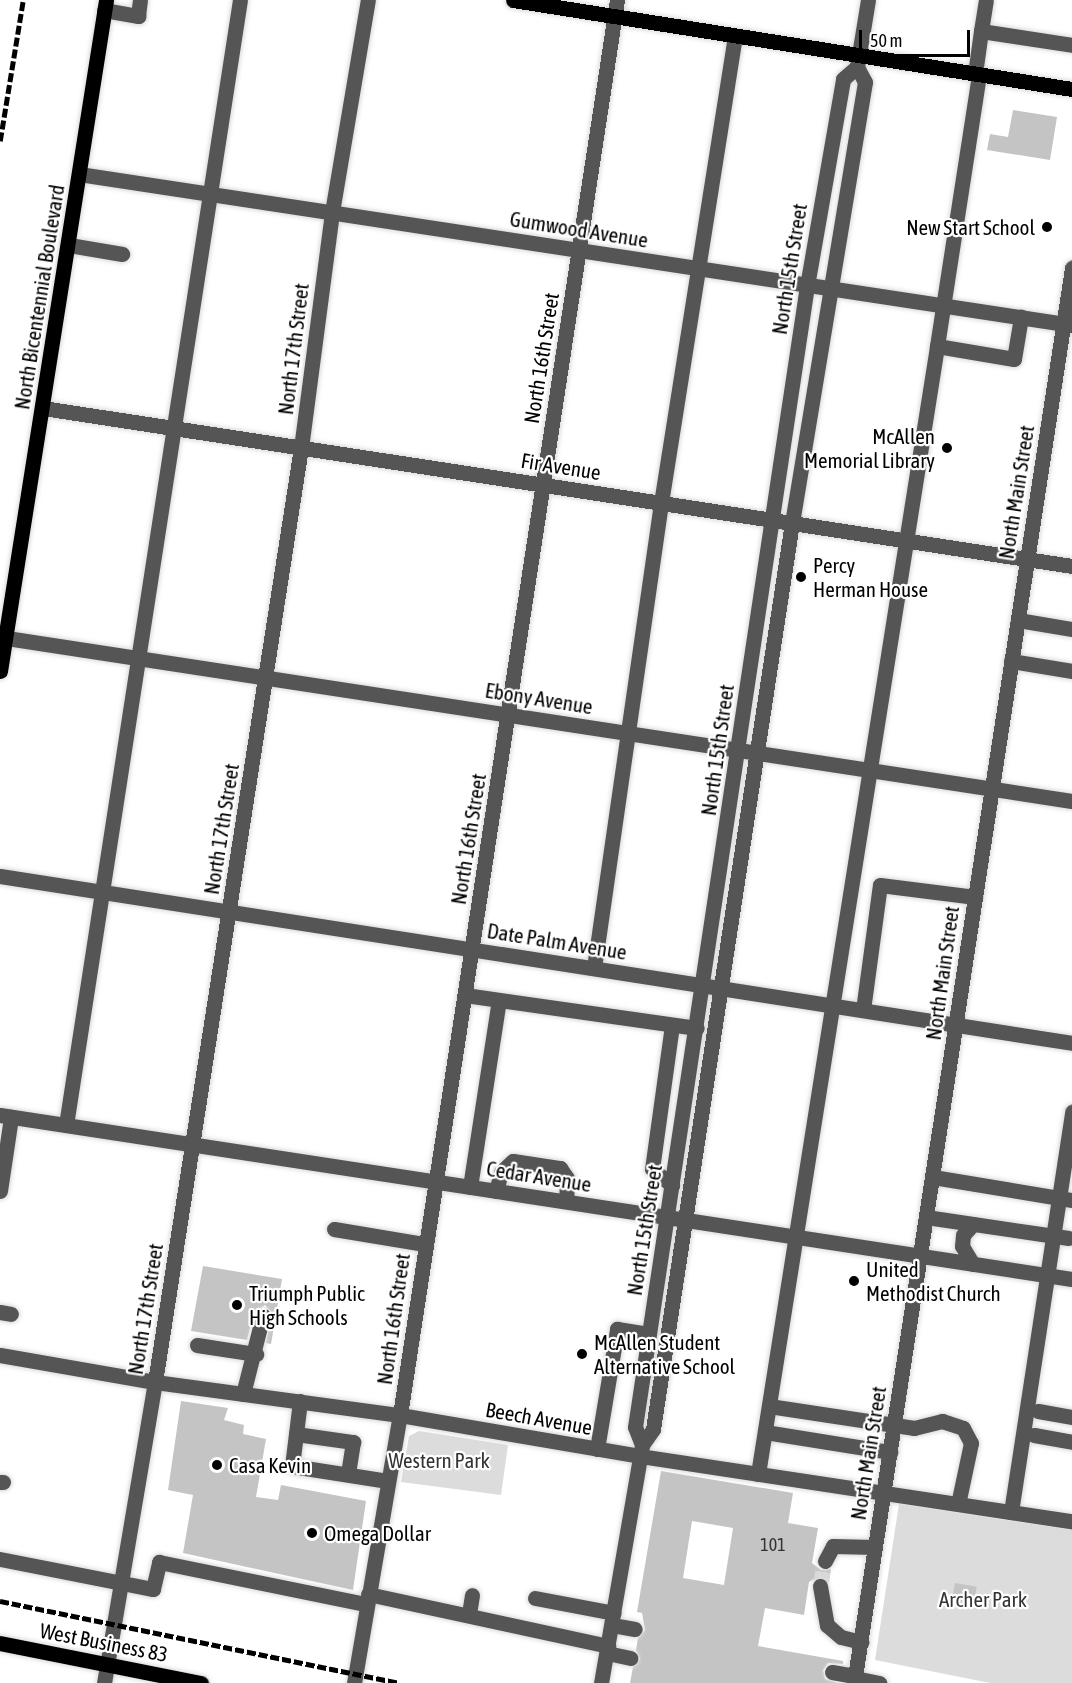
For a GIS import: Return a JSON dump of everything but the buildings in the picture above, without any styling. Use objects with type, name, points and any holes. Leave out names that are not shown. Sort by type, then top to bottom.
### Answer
[{"type":"main road","points":[[513,0],[735,36],[859,61],[977,74],[1072,88]]},
{"type":"main road","name":"North Bicentennial Boulevard","points":[[0,671],[3,637],[43,408],[105,5]]},
{"type":"main road","name":"West Business 83","points":[[0,1643],[107,1663],[153,1678],[201,1683]]},
{"type":"street","points":[[105,5],[138,16],[140,0]]},
{"type":"street","points":[[66,1125],[176,429],[240,0]]},
{"type":"street","name":"North 17th Street","points":[[104,1683],[155,1382],[266,678],[301,448],[332,213],[368,0]]},
{"type":"street","name":"North 16th Street","points":[[354,1683],[400,1415],[617,0]]},
{"type":"street","name":"North 15th Street","points":[[602,1683],[641,1451],[653,1429],[792,523],[865,82],[859,61],[868,0]]},
{"type":"street","points":[[758,1474],[867,769],[908,541],[986,0]]},
{"type":"street","points":[[981,31],[1072,45]]},
{"type":"street","points":[[594,968],[630,734],[661,503],[735,36]]},
{"type":"street","name":"North 15th Street","points":[[641,1451],[635,1427],[704,986],[807,286],[843,79],[859,61]]},
{"type":"street","name":"Gumwood Avenue","points":[[80,174],[1068,325]]},
{"type":"street","points":[[69,245],[122,254]]},
{"type":"street","name":"North Main Street","points":[[855,1679],[1027,559],[1068,325],[1072,268]]},
{"type":"street","points":[[937,346],[1014,359],[1021,317]]},
{"type":"street","name":"Fir Avenue","points":[[43,408],[1072,566]]},
{"type":"street","points":[[1018,620],[1072,629]]},
{"type":"street","name":"Ebony Avenue","points":[[3,637],[1072,801]]},
{"type":"street","points":[[1011,661],[1072,671]]},
{"type":"street","name":"Date Palm Avenue","points":[[0,876],[1072,1043]]},
{"type":"street","points":[[862,1010],[880,885],[975,897]]},
{"type":"street","points":[[465,995],[697,1028]]},
{"type":"street","points":[[470,1186],[499,1000]]},
{"type":"street","points":[[672,1025],[652,1169],[672,1185]]},
{"type":"street","points":[[1011,1512],[1048,1275],[1061,1237],[1072,1112]]},
{"type":"street","points":[[0,1191],[6,1116]]},
{"type":"street","name":"Cedar Avenue","points":[[6,1116],[1072,1279]]},
{"type":"street","points":[[496,1191],[501,1172],[513,1161],[560,1168],[567,1178],[566,1201]]},
{"type":"street","points":[[933,1177],[1066,1199]]},
{"type":"street","points":[[926,1217],[1061,1237]]},
{"type":"street","points":[[973,1224],[963,1235],[962,1246],[973,1264]]},
{"type":"street","points":[[334,1229],[425,1244]]},
{"type":"street","points":[[243,1394],[249,1361],[256,1354],[263,1315]]},
{"type":"street","points":[[597,1449],[617,1329],[649,1334]]},
{"type":"street","points":[[197,1345],[256,1354]]},
{"type":"street","name":"Beech Avenue","points":[[0,1355],[155,1382],[400,1415],[597,1449],[641,1451],[758,1474],[1072,1521]]},
{"type":"street","points":[[300,1401],[292,1466],[388,1481]]},
{"type":"street","points":[[769,1406],[894,1426],[914,1428],[942,1421],[963,1428],[971,1443],[958,1504]]},
{"type":"street","points":[[1038,1411],[1072,1417]]},
{"type":"street","points":[[765,1432],[890,1452]]},
{"type":"street","points":[[296,1434],[352,1442],[348,1474]]},
{"type":"street","points":[[1034,1435],[1072,1442]]},
{"type":"street","points":[[825,1561],[833,1546],[875,1547]]},
{"type":"street","points":[[0,1559],[153,1589],[159,1562],[335,1599],[367,1599],[469,1614],[607,1649],[630,1658]]},
{"type":"street","points":[[820,1586],[827,1625],[841,1637],[861,1642]]},
{"type":"street","points":[[469,1614],[472,1596]]},
{"type":"street","points":[[535,1598],[613,1619],[634,1629]]},
{"type":"street","points":[[832,1672],[879,1683]]},
{"type":"green space","name":"Western Park","points":[[419,1431],[508,1445],[501,1495],[401,1482],[409,1436]]},
{"type":"green space","name":"Archer Park","points":[[899,1504],[1072,1530],[1072,1683],[990,1683],[875,1660]]},
{"type":"tunnel","points":[[820,1586],[825,1561]]},
{"type":"railway","points":[[0,141],[23,0]]},
{"type":"railway","points":[[0,1601],[400,1683]]},
{"type":"place","name":"New Start School","points":[[1047,227]]},
{"type":"place","name":"McAllen Memorial Library","points":[[947,448]]},
{"type":"place","name":"Percy Herman House","points":[[801,577]]},
{"type":"place","name":"United Methodist Church","points":[[854,1281]]},
{"type":"place","name":"Triumph Public High Schools","points":[[237,1305]]},
{"type":"place","name":"McAllen Student Alternative School","points":[[582,1354]]},
{"type":"place","name":"Casa Kevin","points":[[217,1465]]},
{"type":"place","name":"Omega Dollar","points":[[312,1533]]}]
